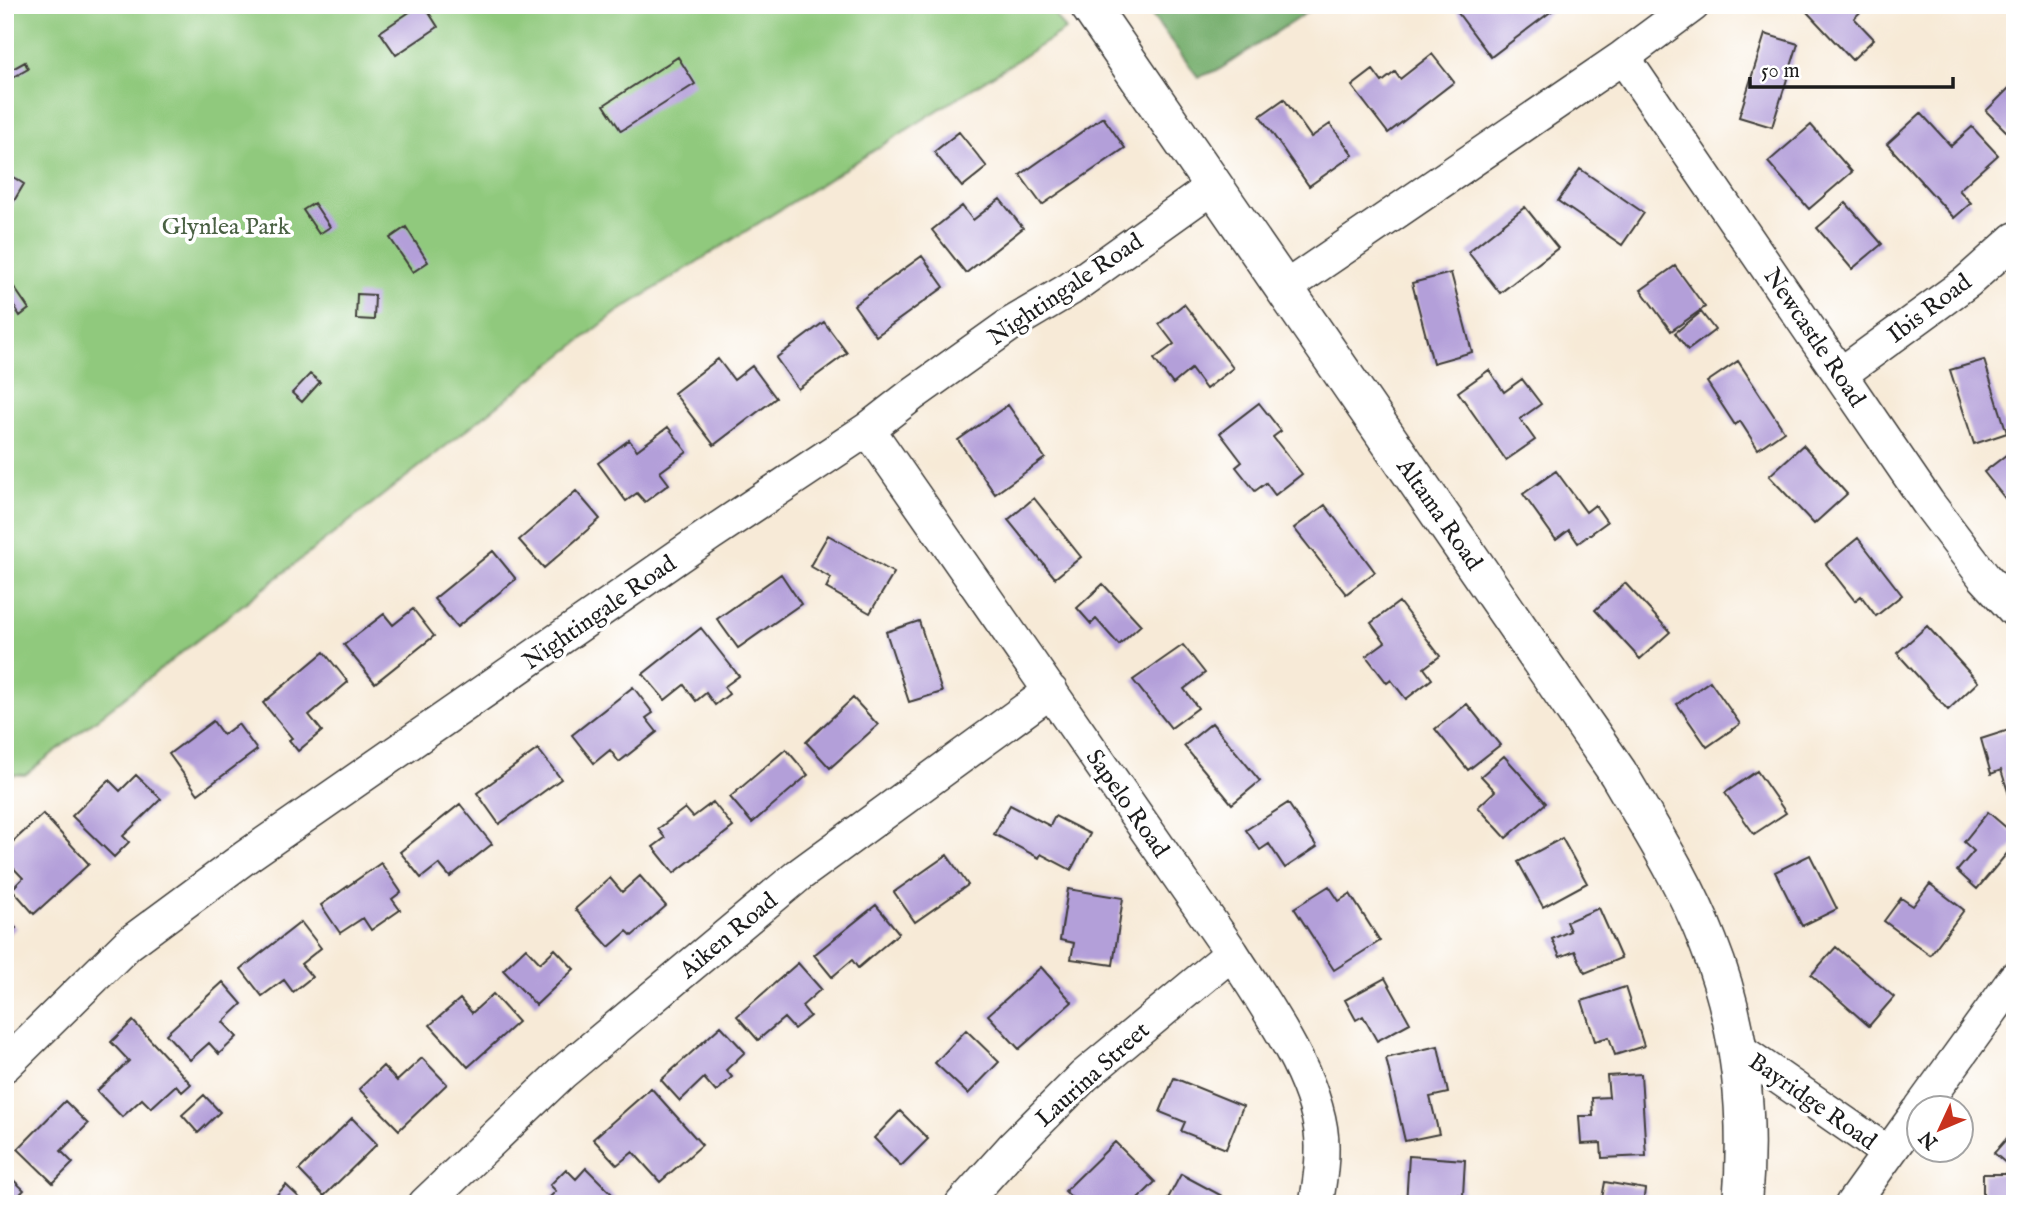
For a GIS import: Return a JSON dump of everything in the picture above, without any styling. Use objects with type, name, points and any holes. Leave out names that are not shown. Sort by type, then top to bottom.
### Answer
[{"type":"street","name":"Altama Road","points":[[1089,5],[1618,773],[1668,857],[1709,942],[1738,1049],[1745,1112],[1742,1204]]},
{"type":"street","points":[[1285,288],[1623,57],[1693,5]]},
{"type":"street","name":"Newcastle Road","points":[[1623,57],[1928,503],[1984,577],[2015,611]]},
{"type":"street","name":"Nightingale Road","points":[[5,1065],[128,944],[215,880],[709,535],[868,429],[1000,332],[1070,289],[1214,186]]},
{"type":"street","name":"Ibis Road","points":[[1841,374],[1967,282],[2015,239]]},
{"type":"street","name":"Sapelo Road","points":[[868,429],[1232,953],[1287,1040],[1314,1100],[1322,1148],[1316,1204]]},
{"type":"street","name":"Aiken Road","points":[[425,1204],[562,1073],[799,875],[1051,691]]},
{"type":"street","name":"Laurina Street","points":[[961,1204],[1084,1076],[1232,953]]},
{"type":"street","points":[[1932,1094],[2015,978]]},
{"type":"street","name":"Bayridge Road","points":[[1738,1049],[1888,1153]]},
{"type":"street","points":[[1852,1204],[1904,1132]]},
{"type":"green space","name":"Glynlea Park","points":[[5,5],[1048,5],[1065,30],[616,313],[25,775],[5,774]]},
{"type":"green space","points":[[1144,5],[1318,5],[1220,69],[1198,77]]},
{"type":"building","points":[[424,5],[438,27],[396,55],[380,32]]},
{"type":"building","points":[[1452,5],[1556,5],[1557,7],[1491,57]]},
{"type":"building","points":[[1815,5],[1868,5],[1854,18],[1874,39],[1852,60],[1807,12]]},
{"type":"building","points":[[1765,34],[1798,44],[1772,127],[1739,117]]},
{"type":"building","points":[[1432,54],[1454,82],[1388,133],[1352,86],[1373,70],[1382,82],[1395,72],[1400,79]]},
{"type":"building","points":[[678,57],[695,84],[621,131],[604,105]]},
{"type":"building","points":[[25,62],[28,69],[5,82],[5,73]]},
{"type":"building","points":[[2015,82],[2015,128],[2009,134],[1986,111]]},
{"type":"building","points":[[1284,99],[1311,137],[1330,124],[1353,155],[1309,186],[1260,116]]},
{"type":"building","points":[[1921,113],[1951,146],[1972,127],[1998,155],[1959,190],[1971,203],[1954,218],[1887,144]]},
{"type":"building","points":[[1103,117],[1125,148],[1042,205],[1020,175]]},
{"type":"building","points":[[1811,125],[1852,172],[1809,209],[1768,162]]},
{"type":"building","points":[[959,132],[987,167],[962,187],[934,152]]},
{"type":"building","points":[[1580,169],[1644,213],[1622,245],[1558,201]]},
{"type":"building","points":[[5,172],[24,184],[5,216]]},
{"type":"building","points":[[1000,199],[1023,228],[966,273],[932,230],[962,206],[973,220]]},
{"type":"building","points":[[314,203],[330,227],[319,234],[303,210]]},
{"type":"building","points":[[1846,203],[1882,244],[1852,269],[1817,228]]},
{"type":"building","points":[[1525,207],[1558,248],[1500,293],[1468,252]]},
{"type":"building","points":[[406,227],[428,262],[413,272],[390,238]]},
{"type":"building","points":[[922,256],[944,287],[876,336],[854,305]]},
{"type":"building","points":[[1675,266],[1705,307],[1671,331],[1641,290]]},
{"type":"building","points":[[1451,273],[1472,352],[1433,363],[1412,283]]},
{"type":"building","points":[[7,277],[29,309],[20,316],[5,292]]},
{"type":"building","points":[[357,294],[375,295],[374,320],[356,319]]},
{"type":"building","points":[[1184,304],[1233,368],[1206,389],[1191,369],[1173,384],[1154,359],[1174,344],[1159,324]]},
{"type":"building","points":[[1701,312],[1715,330],[1688,350],[1675,333]]},
{"type":"building","points":[[824,322],[847,353],[798,389],[776,358]]},
{"type":"building","points":[[718,359],[734,380],[752,366],[776,398],[714,445],[674,393]]},
{"type":"building","points":[[1984,360],[2007,433],[1974,444],[1950,370]]},
{"type":"building","points":[[1738,361],[1784,431],[1758,449],[1740,421],[1735,425],[1707,382]]},
{"type":"building","points":[[1489,370],[1504,392],[1522,379],[1541,404],[1520,419],[1535,440],[1506,460],[1458,392]]},
{"type":"building","points":[[310,374],[320,382],[302,402],[292,393]]},
{"type":"building","points":[[1259,403],[1281,431],[1273,437],[1302,474],[1275,495],[1266,483],[1255,491],[1236,467],[1242,462],[1220,433]]},
{"type":"building","points":[[1008,405],[1045,458],[995,494],[958,440]]},
{"type":"building","points":[[668,427],[687,452],[660,472],[669,484],[645,502],[637,493],[626,501],[598,463],[629,440],[637,450]]},
{"type":"building","points":[[1803,445],[1847,494],[1814,524],[1769,476]]},
{"type":"building","points":[[2015,448],[2015,511],[1984,472]]},
{"type":"building","points":[[1556,471],[1586,512],[1595,505],[1607,522],[1578,543],[1569,530],[1556,540],[1523,494]]},
{"type":"building","points":[[576,491],[600,519],[544,568],[519,540]]},
{"type":"building","points":[[1034,498],[1081,557],[1055,578],[1008,520]]},
{"type":"building","points":[[1325,505],[1375,572],[1346,594],[1294,528]]},
{"type":"building","points":[[828,535],[894,573],[870,613],[826,588],[831,578],[810,566]]},
{"type":"building","points":[[1858,538],[1902,595],[1876,616],[1861,596],[1855,601],[1826,564]]},
{"type":"building","points":[[493,551],[516,579],[457,627],[434,599]]},
{"type":"building","points":[[781,574],[801,604],[738,648],[717,619]]},
{"type":"building","points":[[1625,583],[1670,632],[1640,659],[1595,610]]},
{"type":"building","points":[[1103,584],[1141,625],[1119,645],[1096,619],[1091,624],[1077,608]]},
{"type":"building","points":[[1399,602],[1440,656],[1424,668],[1432,679],[1406,699],[1391,680],[1387,683],[1366,656],[1385,642],[1371,623]]},
{"type":"building","points":[[413,609],[434,636],[375,683],[344,645],[384,614],[393,625]]},
{"type":"building","points":[[919,621],[942,692],[909,702],[886,632]]},
{"type":"building","points":[[1927,626],[1978,682],[1948,710],[1897,653]]},
{"type":"building","points":[[701,628],[739,676],[724,687],[729,694],[715,705],[706,693],[696,701],[684,685],[665,700],[643,674]]},
{"type":"building","points":[[1183,645],[1205,673],[1184,689],[1198,708],[1171,728],[1133,680]]},
{"type":"building","points":[[324,652],[348,682],[309,715],[322,731],[298,751],[289,740],[292,738],[263,703]]},
{"type":"building","points":[[1710,681],[1740,724],[1707,747],[1677,704]]},
{"type":"building","points":[[633,687],[653,713],[646,718],[657,732],[619,762],[610,750],[594,763],[572,735]]},
{"type":"building","points":[[853,698],[878,725],[830,768],[806,742]]},
{"type":"building","points":[[1467,704],[1500,745],[1468,770],[1435,729]]},
{"type":"building","points":[[213,721],[223,735],[238,724],[257,750],[198,794],[169,754]]},
{"type":"building","points":[[1212,723],[1260,781],[1232,804],[1184,746]]},
{"type":"building","points":[[2015,728],[2015,803],[2012,804],[2001,770],[1991,774],[1981,739]]},
{"type":"building","points":[[538,749],[561,779],[499,824],[477,793]]},
{"type":"building","points":[[786,749],[808,775],[752,823],[730,797]]},
{"type":"building","points":[[1504,756],[1546,803],[1506,838],[1478,807],[1495,791],[1481,776]]},
{"type":"building","points":[[1757,771],[1786,813],[1754,834],[1725,793]]},
{"type":"building","points":[[136,775],[161,799],[123,836],[129,842],[114,857],[72,816],[109,780],[120,791]]},
{"type":"building","points":[[713,802],[733,827],[674,873],[653,847],[665,838],[658,829],[685,808],[693,817]]},
{"type":"building","points":[[1288,803],[1317,847],[1285,868],[1269,844],[1260,850],[1246,830]]},
{"type":"building","points":[[460,804],[492,844],[450,877],[439,864],[421,878],[400,852]]},
{"type":"building","points":[[1010,805],[1050,826],[1055,816],[1090,834],[1071,870],[1041,854],[1039,858],[994,834]]},
{"type":"building","points":[[1988,812],[2015,835],[2015,844],[1977,889],[1957,871],[1974,851],[1964,842]]},
{"type":"building","points":[[43,814],[89,864],[34,914],[12,889],[23,878],[5,859],[5,849]]},
{"type":"building","points":[[1562,838],[1587,883],[1543,907],[1518,862]]},
{"type":"building","points":[[947,855],[968,885],[915,922],[894,892]]},
{"type":"building","points":[[1810,855],[1837,909],[1802,926],[1775,872]]},
{"type":"building","points":[[381,863],[401,892],[392,899],[400,910],[371,930],[363,918],[340,933],[321,905]]},
{"type":"building","points":[[640,876],[666,906],[632,936],[627,931],[609,947],[575,909],[610,878],[622,892]]},
{"type":"building","points":[[1930,884],[1964,910],[1930,955],[1884,921],[1901,898],[1913,906]]},
{"type":"building","points":[[1329,886],[1339,901],[1350,894],[1380,941],[1334,970],[1294,908]]},
{"type":"building","points":[[1068,889],[1123,898],[1113,965],[1071,959],[1074,943],[1060,940]]},
{"type":"building","points":[[876,905],[899,933],[858,968],[852,960],[832,977],[814,955]]},
{"type":"building","points":[[1599,908],[1621,958],[1585,973],[1575,951],[1560,957],[1552,939],[1570,931],[1566,922]]},
{"type":"building","points":[[5,917],[16,928],[5,939]]},
{"type":"building","points":[[301,922],[321,948],[301,964],[312,977],[293,992],[284,980],[262,996],[241,969]]},
{"type":"building","points":[[1836,947],[1894,997],[1869,1026],[1811,975]]},
{"type":"building","points":[[526,948],[540,963],[555,949],[574,969],[536,1005],[503,970]]},
{"type":"building","points":[[798,963],[821,989],[802,1006],[810,1016],[794,1029],[784,1018],[758,1040],[737,1016]]},
{"type":"building","points":[[1041,967],[1072,1002],[1019,1049],[988,1015]]},
{"type":"building","points":[[1385,978],[1410,1023],[1377,1041],[1363,1016],[1356,1020],[1345,1000]]},
{"type":"building","points":[[223,982],[242,1004],[223,1022],[237,1037],[219,1054],[209,1043],[190,1060],[166,1034]]},
{"type":"building","points":[[1625,987],[1644,1046],[1615,1055],[1609,1037],[1595,1041],[1582,1001]]},
{"type":"building","points":[[493,994],[518,1022],[468,1067],[430,1025],[460,999],[472,1013]]},
{"type":"building","points":[[133,1021],[191,1084],[182,1092],[176,1085],[151,1108],[142,1099],[122,1117],[97,1091],[129,1061],[111,1042]]},
{"type":"building","points":[[721,1026],[745,1052],[726,1070],[732,1077],[716,1092],[704,1078],[680,1101],[661,1080]]},
{"type":"building","points":[[966,1030],[999,1062],[968,1094],[935,1063]]},
{"type":"building","points":[[1438,1046],[1448,1093],[1430,1097],[1439,1134],[1405,1141],[1386,1058]]},
{"type":"building","points":[[422,1058],[447,1084],[399,1130],[359,1089],[383,1066],[397,1081]]},
{"type":"building","points":[[1641,1074],[1646,1156],[1602,1158],[1601,1143],[1581,1144],[1579,1116],[1593,1116],[1592,1098],[1609,1097],[1607,1076]]},
{"type":"building","points":[[1174,1078],[1243,1106],[1226,1149],[1181,1131],[1185,1122],[1160,1112]]},
{"type":"building","points":[[651,1088],[702,1145],[660,1182],[633,1152],[617,1165],[593,1139]]},
{"type":"building","points":[[204,1095],[220,1112],[198,1133],[182,1115]]},
{"type":"building","points":[[65,1101],[88,1124],[61,1151],[73,1163],[53,1183],[18,1149]]},
{"type":"building","points":[[900,1111],[928,1139],[901,1166],[874,1138]]},
{"type":"building","points":[[352,1118],[377,1144],[324,1196],[299,1170]]},
{"type":"building","points":[[2015,1129],[2015,1171],[1994,1153]]},
{"type":"building","points":[[1115,1142],[1155,1182],[1133,1204],[1125,1204],[1121,1199],[1116,1204],[1078,1204],[1065,1191]]},
{"type":"building","points":[[1409,1156],[1465,1160],[1463,1195],[1446,1194],[1445,1204],[1406,1204]]},
{"type":"building","points":[[586,1168],[616,1198],[610,1204],[543,1204],[556,1191],[550,1185],[566,1169],[576,1179]]},
{"type":"building","points":[[5,1172],[24,1190],[11,1204],[5,1204]]},
{"type":"building","points":[[1181,1174],[1222,1196],[1218,1204],[1165,1204]]},
{"type":"building","points":[[1983,1174],[2015,1174],[2015,1204],[1983,1204]]},
{"type":"building","points":[[1605,1182],[1645,1189],[1643,1204],[1601,1204]]},
{"type":"building","points":[[286,1185],[306,1204],[268,1204]]}]
